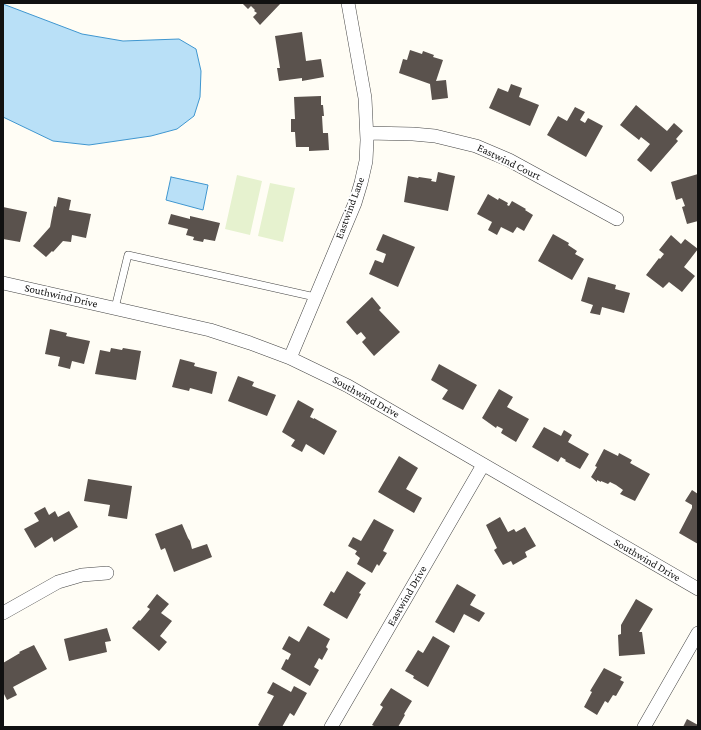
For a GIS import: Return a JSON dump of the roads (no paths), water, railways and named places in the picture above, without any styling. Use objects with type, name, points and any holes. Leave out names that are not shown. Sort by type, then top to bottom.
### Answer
[{"type":"street","name":"Eastwind Lane","points":[[290,358],[359,190],[367,154],[365,98],[348,3]]},
{"type":"street","name":"Eastwind Court","points":[[367,133],[435,136],[476,146],[509,160],[617,219]]},
{"type":"street","name":"Southwind Drive","points":[[3,283],[223,334],[290,358],[348,386],[698,590]]},
{"type":"street","name":"Eastwind Drive","points":[[331,727],[483,465]]},
{"type":"street","points":[[3,613],[58,582],[82,575],[107,572]]},
{"type":"street","points":[[644,727],[698,633]]},
{"type":"lane","points":[[115,308],[128,255],[315,297]]},
{"type":"water","points":[[3,4],[82,34],[123,41],[179,39],[196,49],[201,71],[200,97],[194,116],[177,129],[151,136],[89,145],[53,141],[3,117]]},
{"type":"water","points":[[171,177],[208,185],[203,210],[166,200]]}]
